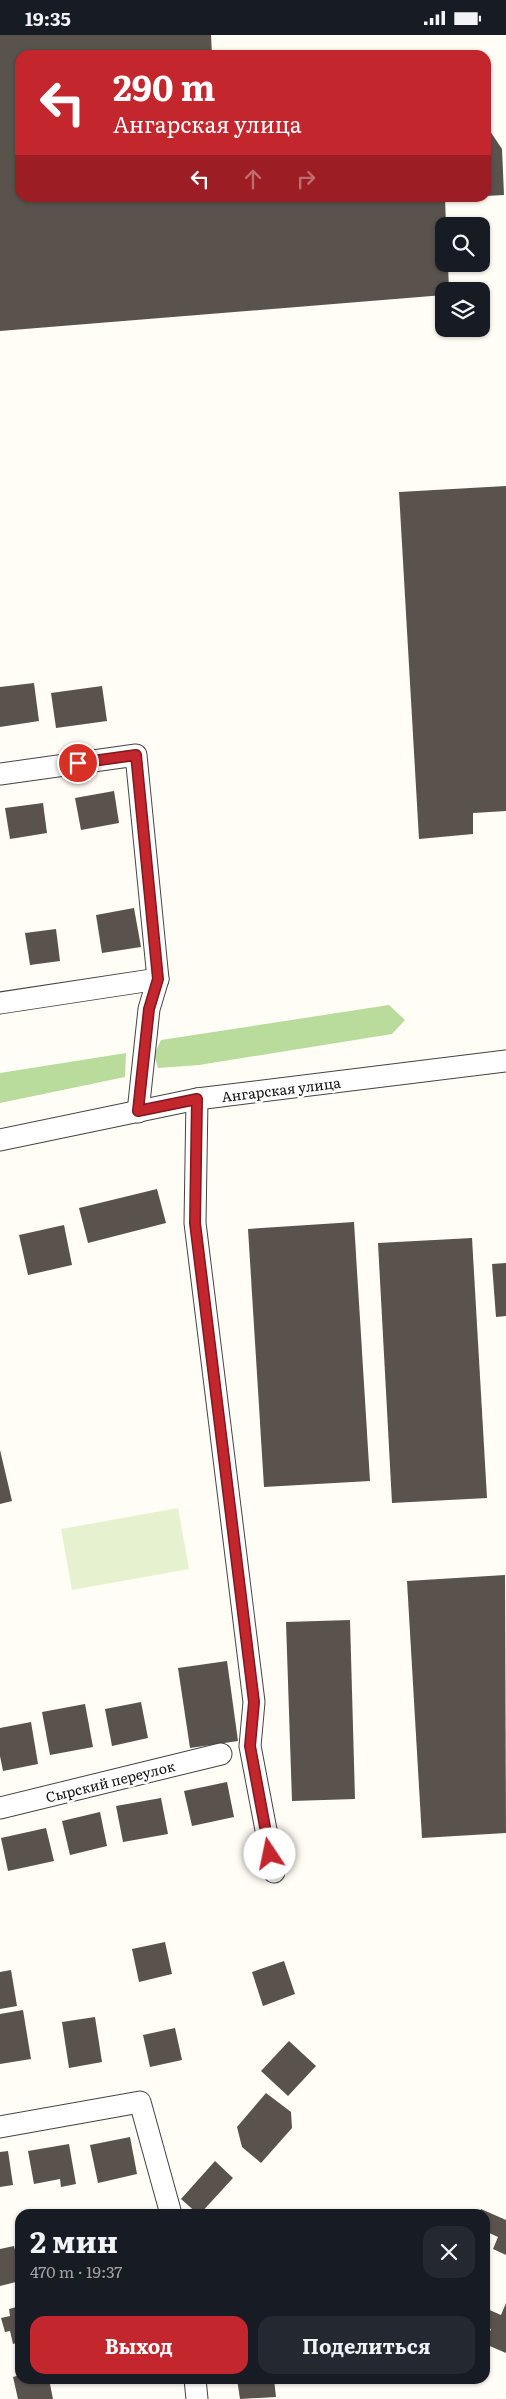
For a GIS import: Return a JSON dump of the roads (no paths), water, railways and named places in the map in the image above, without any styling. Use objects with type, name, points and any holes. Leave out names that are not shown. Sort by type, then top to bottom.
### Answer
[{"type":"street","points":[[0,774],[136,755],[158,979],[149,1009],[138,1111]]},
{"type":"street","points":[[0,1003],[158,979]]},
{"type":"street","name":"Ангарская улица","points":[[0,1140],[197,1099],[506,1061]]},
{"type":"street","points":[[197,1099],[195,1223],[254,1702],[250,1746],[274,1871]]},
{"type":"street","name":"Сырский переулок","points":[[0,1808],[221,1755]]},
{"type":"street","points":[[0,2127],[140,2102],[169,2209]]},
{"type":"street","points":[[196,2384],[197,2399]]}]
